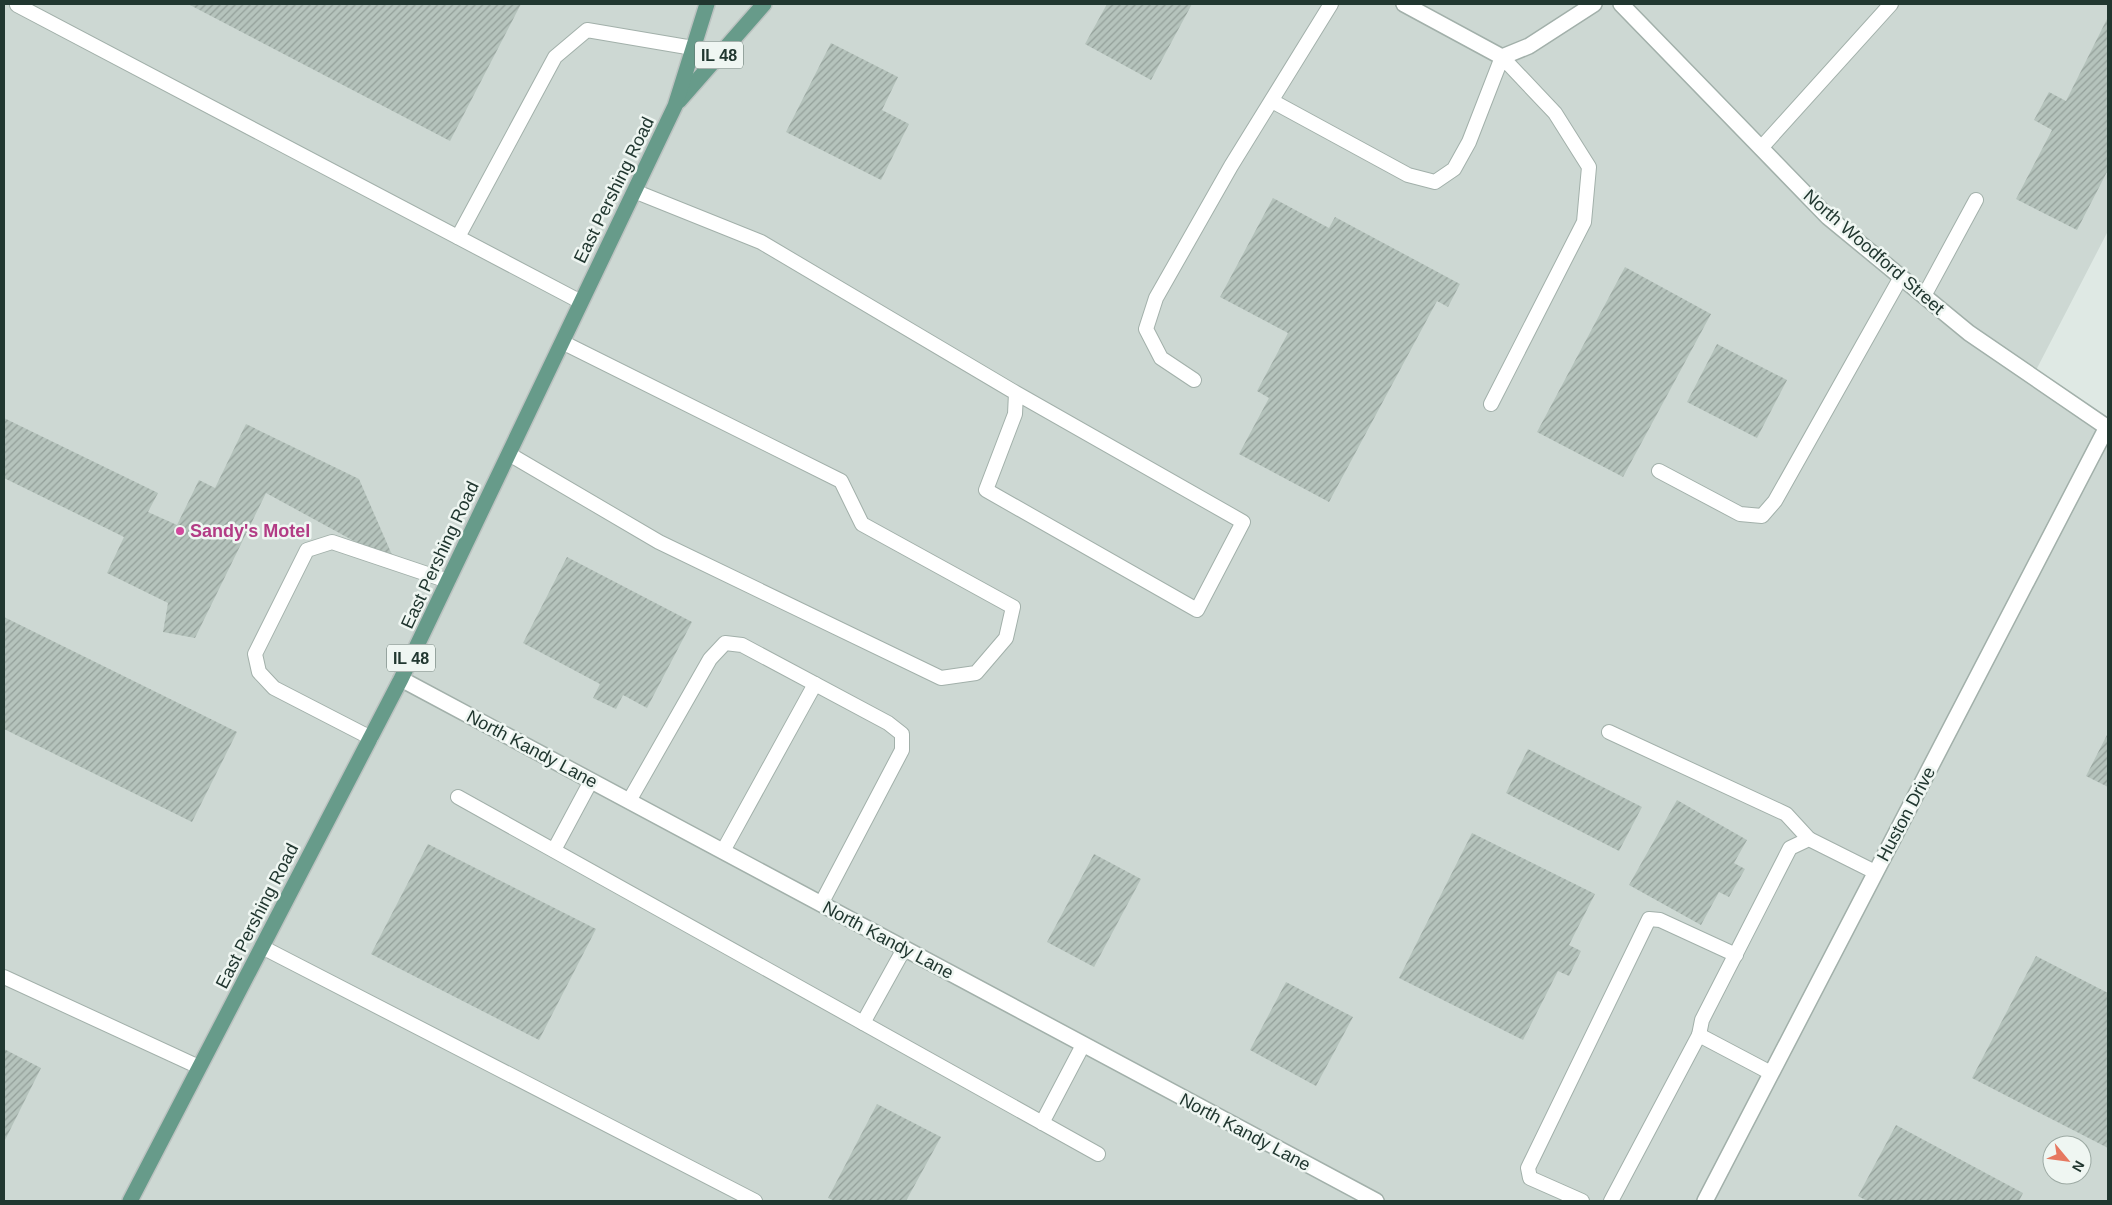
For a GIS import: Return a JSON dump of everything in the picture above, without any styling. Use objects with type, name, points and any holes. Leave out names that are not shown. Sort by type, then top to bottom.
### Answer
[{"type":"main road","name":"East Pershing Road","points":[[130,1201],[401,679],[675,106],[707,4]]},
{"type":"main road","name":"East Pershing Road","points":[[675,106],[764,4]]},
{"type":"street","points":[[1404,4],[1502,57],[1529,46],[1594,4]]},
{"type":"street","name":"North Woodford Street","points":[[1621,4],[1828,217],[1969,333],[2108,427]]},
{"type":"street","name":"Huston Drive","points":[[1705,1201],[2108,427]]},
{"type":"street","name":"North Kandy Lane","points":[[401,679],[1376,1201]]},
{"type":"lane","points":[[1194,380],[1161,358],[1146,329],[1156,298],[1230,166],[1331,4]]},
{"type":"lane","points":[[1762,148],[1891,4]]},
{"type":"lane","points":[[16,5],[581,302]]},
{"type":"lane","points":[[458,237],[555,58],[586,30],[693,48]]},
{"type":"lane","points":[[1272,101],[1408,175],[1435,182],[1454,169],[1465,149],[1502,57],[1555,113],[1589,167],[1584,222],[1491,404]]},
{"type":"lane","points":[[634,191],[761,242],[1016,394],[1243,522],[1197,610],[986,490],[1015,414],[1016,394]]},
{"type":"lane","points":[[1924,296],[1976,200]]},
{"type":"lane","points":[[1660,471],[1740,514],[1762,516],[1775,501],[1901,278]]},
{"type":"lane","points":[[509,454],[659,542],[941,678],[976,673],[1006,638],[1012,607],[862,524],[840,482],[562,342]]},
{"type":"lane","points":[[371,738],[274,688],[259,672],[254,654],[307,550],[332,542],[448,581]]},
{"type":"lane","points":[[629,801],[710,659],[725,643],[742,645],[888,723],[902,734],[902,750],[820,904]]},
{"type":"lane","points":[[723,851],[815,684]]},
{"type":"lane","points":[[1609,732],[1786,814],[1809,839],[1875,872]]},
{"type":"lane","points":[[554,850],[591,781]]},
{"type":"lane","points":[[458,797],[1098,1154]]},
{"type":"lane","points":[[1610,1201],[1699,1035],[1702,1020],[1790,848],[1809,839]]},
{"type":"lane","points":[[1582,1201],[1530,1178],[1528,1168],[1649,919],[1660,920],[1736,955]]},
{"type":"lane","points":[[262,948],[755,1201]]},
{"type":"lane","points":[[863,1023],[904,949]]},
{"type":"lane","points":[[4,977],[199,1068]]},
{"type":"lane","points":[[1699,1035],[1771,1073]]},
{"type":"lane","points":[[1042,1123],[1083,1045]]},
{"type":"shaded area","points":[[4,4],[2108,4],[2108,231],[2033,376],[2108,428],[2108,1201],[4,1201]]},
{"type":"building","points":[[188,4],[521,4],[450,141]]},
{"type":"building","points":[[1107,4],[1192,4],[1151,80],[1085,44]]},
{"type":"building","points":[[2108,17],[2108,170],[2077,230],[2016,199],[2052,130],[2034,120],[2049,92],[2066,101]]},
{"type":"building","points":[[831,43],[898,77],[882,110],[909,124],[881,180],[786,132]]},
{"type":"building","points":[[1273,198],[1329,228],[1335,217],[1460,284],[1448,307],[1437,301],[1329,502],[1239,454],[1269,398],[1257,391],[1288,333],[1220,297]]},
{"type":"building","points":[[1625,267],[1711,314],[1623,477],[1537,432]]},
{"type":"building","points":[[1717,344],[1787,380],[1757,438],[1687,402]]},
{"type":"building","name":"Sandy's Motel","points":[[4,418],[158,493],[148,512],[177,525],[199,480],[215,488],[246,424],[359,479],[396,564],[266,493],[195,638],[163,632],[168,603],[107,573],[124,537],[4,478]]},
{"type":"building","points":[[567,557],[692,622],[647,708],[623,695],[616,709],[593,698],[600,684],[523,643]]},
{"type":"building","points":[[4,617],[237,732],[192,822],[4,729]]},
{"type":"building","points":[[2108,733],[2108,787],[2086,776]]},
{"type":"building","points":[[1528,749],[1642,807],[1619,851],[1506,793]]},
{"type":"building","points":[[1677,800],[1747,840],[1734,863],[1745,869],[1729,897],[1719,892],[1701,925],[1629,885]]},
{"type":"building","points":[[1472,833],[1595,894],[1569,945],[1581,951],[1569,976],[1558,971],[1523,1040],[1399,978]]},
{"type":"building","points":[[428,844],[596,929],[539,1040],[371,954]]},
{"type":"building","points":[[1094,854],[1141,879],[1094,967],[1047,942]]},
{"type":"building","points":[[2036,956],[2108,993],[2108,1148],[2092,1140],[2092,1135],[2083,1135],[1972,1078]]},
{"type":"building","points":[[1286,982],[1353,1017],[1316,1086],[1250,1050]]},
{"type":"building","points":[[4,1049],[41,1068],[4,1142]]},
{"type":"building","points":[[877,1104],[941,1137],[906,1201],[835,1201],[828,1198]]},
{"type":"building","points":[[1896,1125],[2023,1193],[2019,1201],[1867,1201],[1858,1196]]},
{"type":"place","name":"Sandy's Motel","points":[[180,531]]}]
